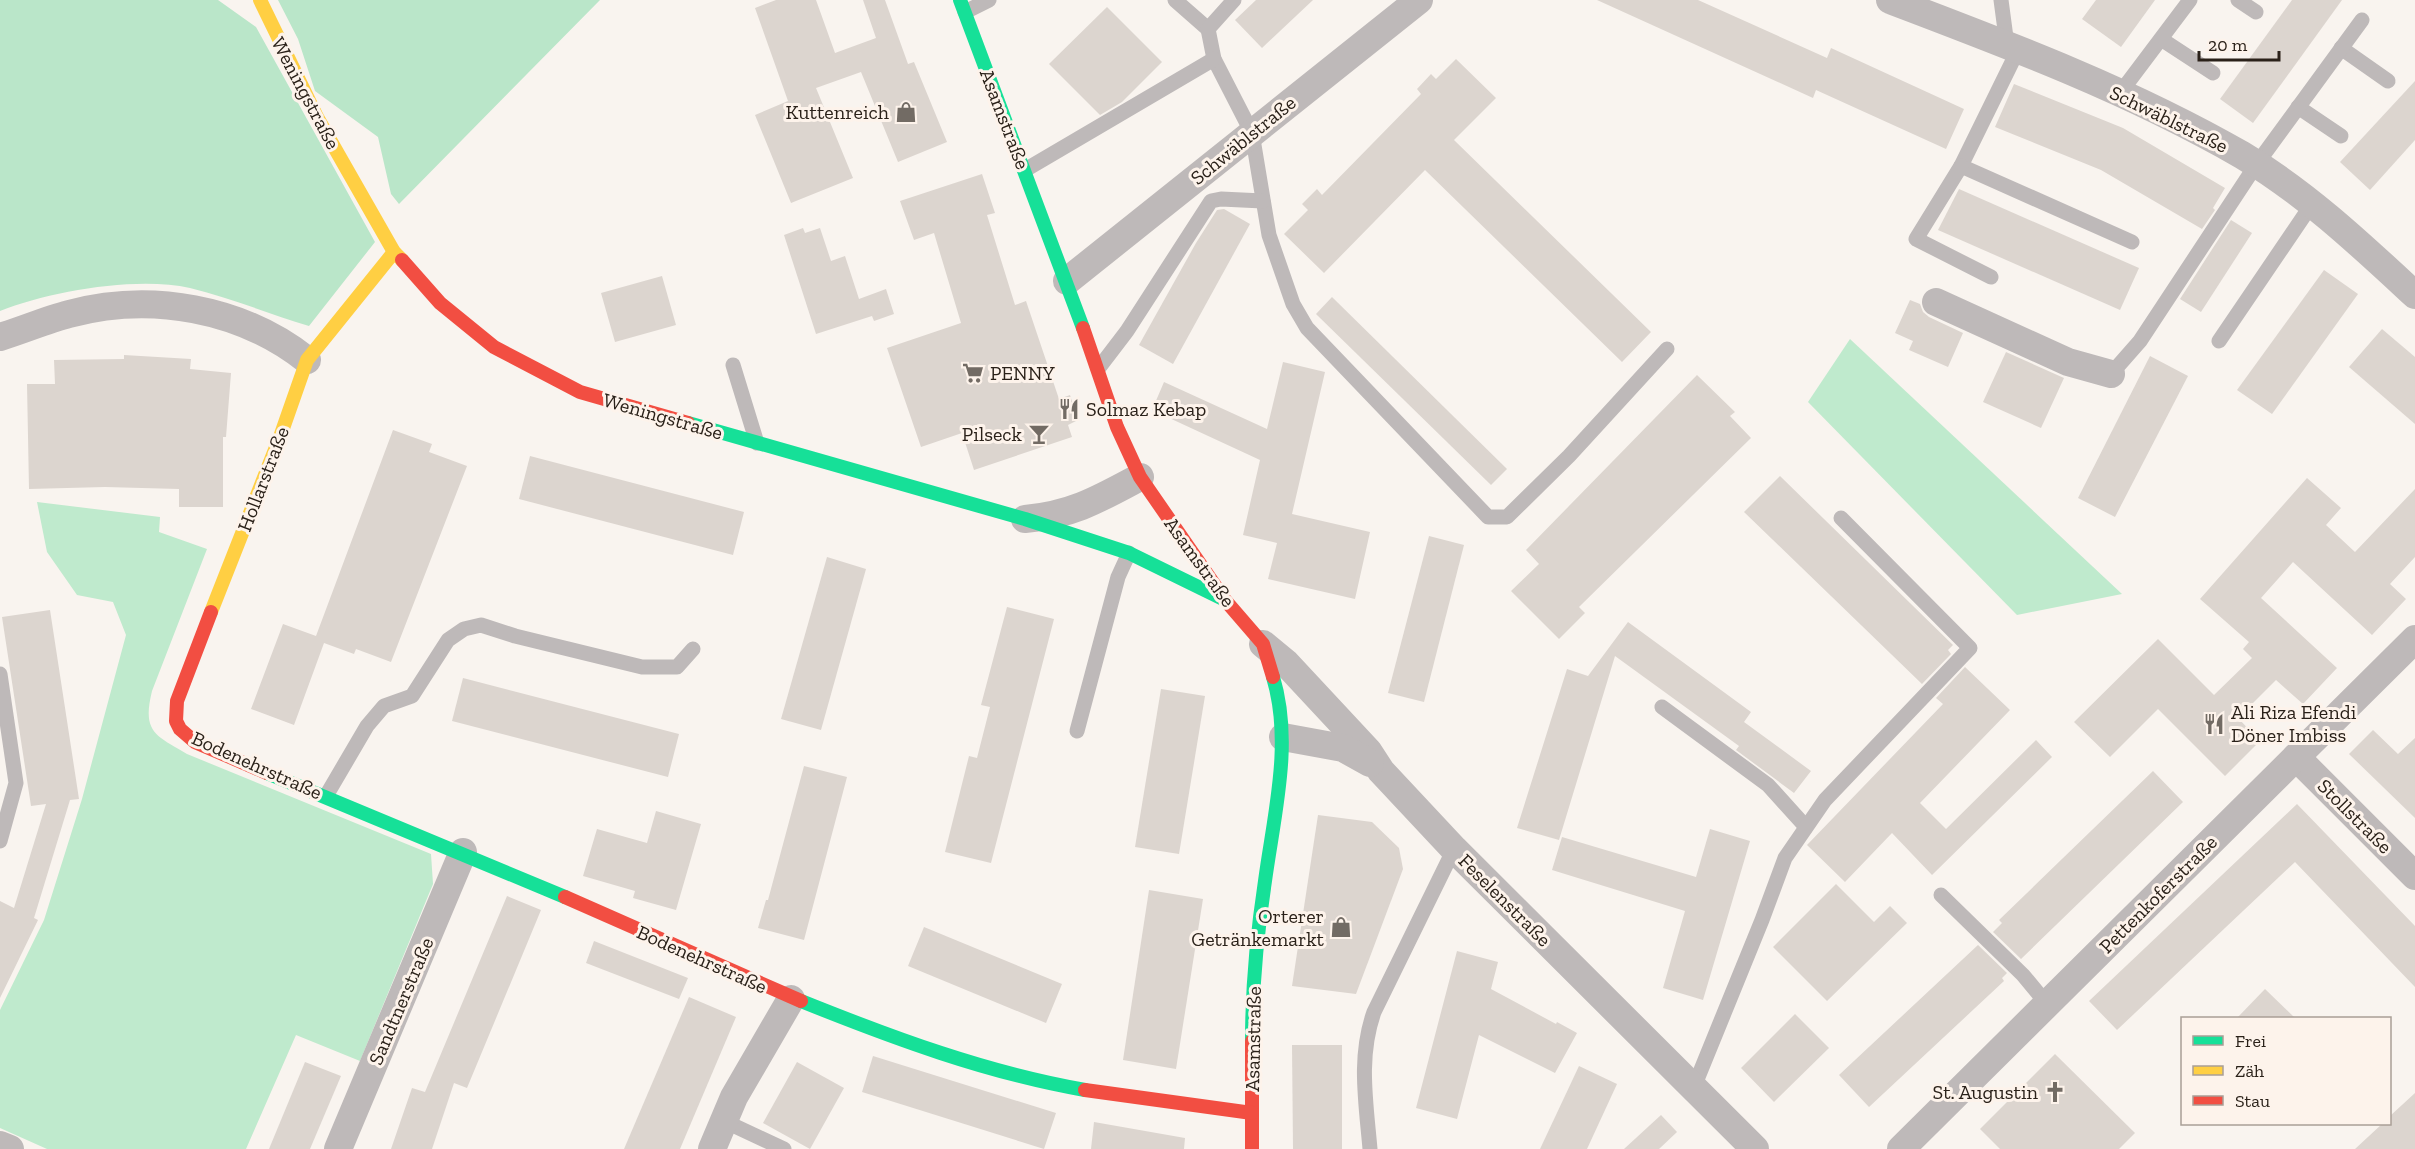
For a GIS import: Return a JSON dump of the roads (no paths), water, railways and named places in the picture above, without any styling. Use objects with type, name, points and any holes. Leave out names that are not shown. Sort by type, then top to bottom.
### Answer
[{"type":"street","name":"Schwäblstraße","points":[[1067,280],[1419,0]]},
{"type":"street","name":"Schwäblstraße","points":[[1890,0],[2120,93],[2244,156],[2328,216],[2415,295]]},
{"type":"street","name":"Weningstraße","points":[[258,5],[317,117],[394,252],[440,303],[494,347],[580,392],[1025,519],[1129,553],[1225,600]]},
{"type":"street","name":"Asamstraße","points":[[963,6],[1067,280],[1117,427],[1140,477],[1225,600],[1263,644],[1279,696],[1283,754],[1261,907],[1252,1009],[1252,1149]]},
{"type":"street","name":"Hollarstraße","points":[[178,727],[175,712],[183,684],[280,437],[307,360],[394,252]]},
{"type":"street","points":[[1936,302],[2067,362],[2111,374]]},
{"type":"street","points":[[0,337],[70,314],[107,307],[151,303],[193,307],[237,321],[291,347],[307,360]]},
{"type":"street","points":[[1025,519],[1076,510],[1140,477]]},
{"type":"street","name":"Pettenkoferstraße","points":[[1901,1149],[2415,639]]},
{"type":"street","name":"Feselenstraße","points":[[1263,644],[1286,663],[1368,751],[1381,771],[1454,849],[1755,1149]]},
{"type":"street","name":"Bodenehrstraße","points":[[178,727],[193,741],[202,745],[463,852],[791,999],[938,1052],[1017,1075],[1105,1093],[1252,1113]]},
{"type":"street","points":[[1283,737],[1343,748],[1381,771]]},
{"type":"street","name":"Stollstraße","points":[[2296,757],[2415,876]]},
{"type":"street","name":"Sandtnerstraße","points":[[338,1149],[463,852]]},
{"type":"street","points":[[712,1149],[723,1121],[755,1059],[791,999]]},
{"type":"street","points":[[0,1144],[10,1149]]},
{"type":"lane","points":[[963,6],[989,0]]},
{"type":"lane","points":[[1175,0],[1208,29],[1214,59],[1252,133],[1269,235],[1293,304],[1307,328],[1488,517],[1507,517],[1569,456],[1667,349]]},
{"type":"lane","points":[[1208,29],[1233,0]]},
{"type":"lane","points":[[1991,277],[1916,239],[1961,166],[2012,48],[2001,0]]},
{"type":"lane","points":[[2120,93],[2190,0]]},
{"type":"lane","points":[[2238,0],[2256,12]]},
{"type":"lane","points":[[2111,374],[2140,341],[2256,165],[2362,20]]},
{"type":"lane","points":[[2161,39],[2213,73]]},
{"type":"lane","points":[[2341,48],[2388,81]]},
{"type":"lane","points":[[1024,171],[1214,59]]},
{"type":"lane","points":[[2298,106],[2342,136]]},
{"type":"lane","points":[[1961,166],[2132,242]]},
{"type":"lane","points":[[1098,369],[1127,331],[1211,201],[1221,199],[1263,201]]},
{"type":"lane","points":[[2219,341],[2312,204]]},
{"type":"lane","points":[[733,365],[757,443]]},
{"type":"lane","points":[[1694,1087],[1785,858],[1825,800],[1970,648],[1841,518]]},
{"type":"lane","points":[[1077,731],[1118,577],[1129,553]]},
{"type":"lane","points":[[326,796],[366,726],[384,706],[412,696],[448,640],[464,629],[481,625],[515,636],[642,667],[677,667],[693,649]]},
{"type":"lane","points":[[0,674],[16,783],[0,841]]},
{"type":"lane","points":[[1662,707],[1768,784],[1806,827]]},
{"type":"lane","points":[[1370,1149],[1363,1060],[1368,1029],[1374,1012],[1454,849]]},
{"type":"lane","points":[[1941,895],[2023,975],[2047,1004]]},
{"type":"lane","points":[[723,1121],[784,1149]]},
{"type":"place","name":"Kuttenreich","points":[[906,112]]},
{"type":"place","name":"PENNY","points":[[973,373]]},
{"type":"place","name":"Solmaz Kebap","points":[[1069,409]]},
{"type":"place","name":"Pilseck","points":[[1039,434]]},
{"type":"place","name":"Ali Riza Efendi Döner Imbiss","points":[[2214,724]]},
{"type":"place","name":"Orterer Getränkemarkt","points":[[1341,927]]},
{"type":"place","name":"St. Augustin","points":[[2055,1092]]}]
